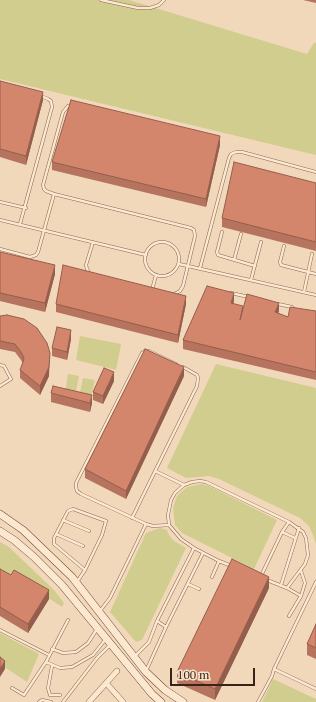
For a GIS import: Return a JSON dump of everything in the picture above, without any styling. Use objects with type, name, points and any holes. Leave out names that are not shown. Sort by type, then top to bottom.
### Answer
[{"type":"main road","points":[[0,514],[23,530],[77,582],[146,672],[165,690],[183,702]]},
{"type":"main road","points":[[0,531],[14,540],[34,557],[62,585],[108,642],[152,694],[161,702]]},
{"type":"street","points":[[89,702],[117,671]]},
{"type":"street","points":[[106,683],[123,702]]},
{"type":"lane","points":[[102,0],[138,8],[150,8],[159,5],[164,0]]},
{"type":"lane","points":[[20,224],[26,208],[32,177],[52,107],[52,104],[48,99],[37,95]]},
{"type":"lane","points":[[77,105],[68,106],[63,112],[47,170],[44,189],[54,194],[194,230],[195,236],[183,286],[176,294],[170,295]]},
{"type":"lane","points":[[200,268],[228,158],[232,154],[242,152],[316,172]]},
{"type":"lane","points":[[0,249],[33,257],[38,252],[54,194]]},
{"type":"lane","points":[[0,202],[26,208]]},
{"type":"lane","points":[[0,220],[146,255]]},
{"type":"lane","points":[[222,232],[217,254],[255,266]]},
{"type":"lane","points":[[234,260],[241,234]]},
{"type":"lane","points":[[93,242],[86,265],[88,273],[93,274]]},
{"type":"lane","points":[[251,280],[261,242]]},
{"type":"lane","points":[[158,243],[170,244],[178,252],[179,264],[176,269],[167,275],[156,275],[151,272],[148,267],[146,255],[153,246],[158,243]]},
{"type":"lane","points":[[284,246],[280,262],[281,265],[316,274]]},
{"type":"lane","points":[[304,292],[312,254]]},
{"type":"lane","points":[[179,264],[316,295]]},
{"type":"lane","points":[[152,290],[156,275]]},
{"type":"lane","points":[[144,288],[158,292]]},
{"type":"lane","points":[[224,291],[254,298]]},
{"type":"lane","points":[[278,304],[293,307]]},
{"type":"lane","points":[[132,518],[197,386],[198,378],[193,372],[153,352],[145,351],[139,357],[76,483],[76,488],[81,494],[132,518],[146,524],[153,526],[169,526]]},
{"type":"lane","points":[[0,365],[4,366],[11,379],[0,386]]},
{"type":"lane","points":[[155,472],[184,485]]},
{"type":"lane","points":[[287,588],[305,564],[308,555],[306,538],[299,528],[206,482],[192,482],[184,485],[175,493],[171,500],[168,515],[169,526],[181,539],[194,548],[219,561],[281,585],[300,596]]},
{"type":"lane","points":[[77,582],[85,570],[107,523],[106,521],[73,509],[68,511],[63,520],[56,534],[54,544],[85,570]]},
{"type":"lane","points":[[63,520],[89,531]]},
{"type":"lane","points":[[261,577],[282,532],[289,522]]},
{"type":"lane","points":[[100,611],[110,598],[146,524]]},
{"type":"lane","points":[[281,585],[299,528]]},
{"type":"lane","points":[[282,532],[295,538]]},
{"type":"lane","points":[[56,534],[83,546]]},
{"type":"lane","points":[[134,657],[140,653],[149,642],[157,621],[194,548]]},
{"type":"lane","points":[[146,672],[166,627],[203,553]]},
{"type":"lane","points":[[212,577],[219,561]]},
{"type":"lane","points":[[289,616],[305,583],[301,570]]},
{"type":"lane","points":[[258,702],[272,676],[316,582]]},
{"type":"lane","points":[[188,584],[199,589]]},
{"type":"lane","points":[[12,688],[24,695],[46,662],[68,620]]},
{"type":"lane","points":[[157,621],[166,627]]},
{"type":"lane","points":[[52,649],[63,653],[76,652],[88,643],[98,628]]},
{"type":"lane","points":[[0,630],[49,655]]},
{"type":"lane","points":[[46,662],[52,666],[60,668],[72,667],[92,655],[108,642]]},
{"type":"lane","points":[[62,702],[108,642]]},
{"type":"lane","points":[[52,666],[48,688],[50,695],[60,695]]},
{"type":"lane","points":[[274,669],[316,689]]},
{"type":"lane","points":[[39,702],[42,700],[51,702]]},
{"type":"shaded area","points":[[0,0],[129,0],[307,54],[314,43],[316,43],[316,155],[0,79]]},
{"type":"shaded area","points":[[80,336],[121,344],[116,370],[76,360]]},
{"type":"shaded area","points":[[216,364],[316,388],[316,544],[309,526],[300,518],[219,479],[209,476],[186,478],[167,468]]},
{"type":"shaded area","points":[[68,374],[79,376],[75,397],[65,395]]},
{"type":"shaded area","points":[[83,378],[95,380],[90,401],[79,398]]},
{"type":"shaded area","points":[[201,484],[209,486],[277,520],[254,569],[182,533],[175,525],[173,508],[177,496],[187,487]]},
{"type":"shaded area","points":[[160,528],[167,530],[174,541],[186,548],[142,640],[136,642],[110,612],[146,533]]},
{"type":"shaded area","points":[[0,542],[9,547],[54,590],[64,603],[62,607],[14,575],[11,581],[0,575]]},
{"type":"shaded area","points":[[0,633],[39,654],[27,682],[0,664]]},
{"type":"shaded area","points":[[273,679],[316,699],[316,702],[262,702]]},
{"type":"building","points":[[0,81],[43,92],[26,156],[0,149]]},
{"type":"building","points":[[71,100],[220,136],[206,199],[52,162]]},
{"type":"building","points":[[234,162],[316,183],[316,242],[222,218]]},
{"type":"building","points":[[0,252],[55,265],[45,303],[0,293]]},
{"type":"building","points":[[63,265],[186,296],[178,335],[56,304]]},
{"type":"building","points":[[207,286],[234,293],[231,303],[243,306],[240,320],[247,294],[279,303],[275,312],[288,317],[290,307],[316,311],[316,372],[183,340]]},
{"type":"building","points":[[7,315],[24,319],[37,328],[47,343],[50,353],[49,367],[40,386],[20,370],[24,358],[15,344],[0,341],[0,316]]},
{"type":"building","points":[[57,327],[71,330],[67,352],[52,348]]},
{"type":"building","points":[[145,349],[184,367],[126,491],[85,469]]},
{"type":"building","points":[[104,368],[114,372],[103,396],[93,392]]},
{"type":"building","points":[[53,386],[92,395],[90,403],[51,393]]},
{"type":"building","points":[[232,559],[269,577],[215,689],[177,672]]},
{"type":"building","points":[[0,569],[11,575],[14,570],[49,590],[28,624],[0,607]]},
{"type":"building","points":[[316,624],[316,648],[307,644]]},
{"type":"building","points":[[0,657],[5,661],[0,669]]}]
